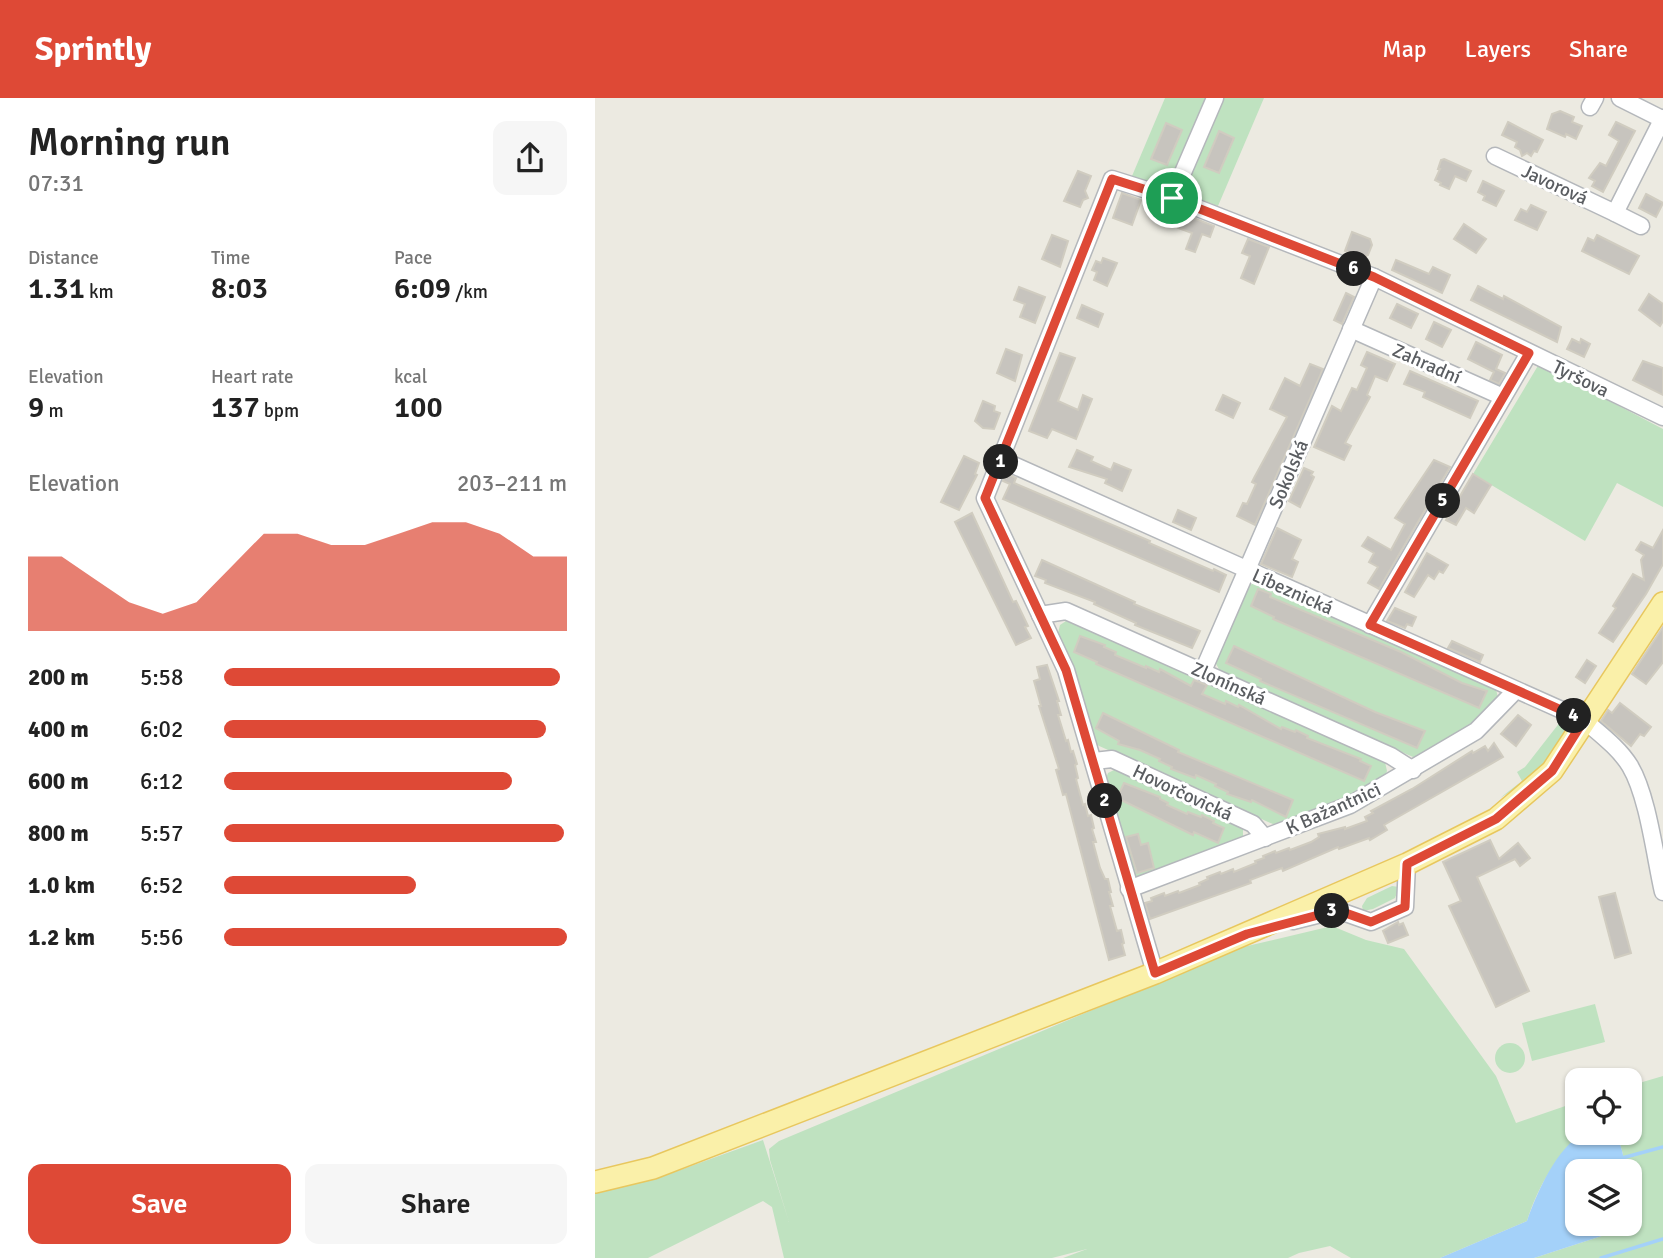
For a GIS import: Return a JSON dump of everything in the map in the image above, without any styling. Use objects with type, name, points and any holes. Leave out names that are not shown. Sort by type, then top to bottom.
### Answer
[{"type":"main road","points":[[595,1182],[653,1168],[1155,973],[1407,864],[1496,819],[1552,771],[1663,603]]},
{"type":"street","points":[[1172,198],[1215,98]]},
{"type":"street","points":[[1615,213],[1663,118],[1620,98]]},
{"type":"street","name":"Javorová","points":[[1496,156],[1641,226]]},
{"type":"street","name":"Tyršova","points":[[1002,460],[1112,179],[1172,198],[1374,277],[1663,417]]},
{"type":"street","name":"Sokolská","points":[[1203,671],[1374,277]]},
{"type":"street","name":"Zahradní","points":[[1351,329],[1503,397]]},
{"type":"street","points":[[1370,625],[1529,353]]},
{"type":"street","points":[[1002,460],[985,498],[1066,670],[1155,973]]},
{"type":"street","name":"Líbeznická","points":[[1002,460],[1584,720],[1616,748],[1631,767],[1641,793],[1663,892]]},
{"type":"street","name":"Zlonínská","points":[[1040,615],[1066,611],[1391,756],[1413,769]]},
{"type":"street","name":"K Bažantnici","points":[[1129,889],[1350,805],[1476,731],[1516,690]]},
{"type":"street","name":"Hovorčovická","points":[[1094,761],[1112,759],[1252,824],[1265,838]]},
{"type":"street","points":[[1247,934],[1337,910],[1371,922],[1405,907],[1407,864]]},
{"type":"street","points":[[1337,910],[1348,890]]},
{"type":"green space","points":[[1165,98],[1207,98],[1176,169],[1164,182],[1152,183],[1132,176]]},
{"type":"green space","points":[[1223,98],[1264,98],[1218,206],[1193,193],[1189,176]]},
{"type":"green space","points":[[1539,364],[1663,429],[1663,507],[1617,483],[1585,541],[1473,474]]},
{"type":"green space","points":[[1256,582],[1496,689],[1498,698],[1482,719],[1419,757],[1413,757],[1220,671],[1215,662],[1248,586]]},
{"type":"green space","points":[[1066,621],[1195,676],[1184,703],[1254,732],[1261,718],[1239,705],[1225,704],[1202,694],[1208,682],[1385,762],[1385,776],[1341,803],[1282,825],[1275,825],[1097,745],[1074,668],[1058,633],[1060,625]]},
{"type":"green space","points":[[1564,717],[1577,723],[1536,776],[1500,798],[1522,781],[1517,772],[1525,767]]},
{"type":"green space","points":[[1116,769],[1243,826],[1243,838],[1135,878],[1106,778],[1108,773]]},
{"type":"green space","points":[[1392,886],[1399,887],[1395,898],[1363,911],[1362,906],[1367,898]]},
{"type":"green space","points":[[1332,926],[1366,940],[1404,949],[1496,1076],[1516,1123],[1565,1106],[1565,1145],[1570,1145],[1549,1172],[1527,1221],[1440,1258],[1351,1258],[1330,1246],[1288,1258],[1063,1258],[1087,1249],[1052,1258],[784,1258],[772,1207],[763,1201],[648,1258],[595,1258],[595,1191],[680,1170],[763,1140],[789,1222],[770,1160],[769,1149],[779,1141],[1243,947]]},
{"type":"green space","points":[[1595,1004],[1605,1042],[1532,1061],[1522,1023]]},
{"type":"green space","points":[[1510,1043],[1521,1047],[1525,1058],[1521,1069],[1510,1073],[1499,1069],[1495,1058],[1499,1047]]},
{"type":"green space","points":[[1663,1076],[1663,1258],[1534,1258],[1602,1236],[1642,1236],[1642,1159],[1623,1159],[1620,1145],[1642,1145],[1642,1082]]},
{"type":"water","points":[[1568,1145],[1620,1145],[1623,1159],[1565,1159],[1565,1236],[1602,1236],[1534,1258],[1440,1258],[1527,1221],[1542,1185]]},
{"type":"building","points":[[1560,111],[1574,117],[1572,122],[1582,126],[1576,139],[1547,129],[1552,114]]},
{"type":"building","points":[[1508,122],[1543,140],[1537,152],[1534,151],[1531,156],[1527,153],[1522,156],[1520,150],[1515,147],[1517,142],[1502,135]]},
{"type":"building","points":[[1616,122],[1635,131],[1603,192],[1592,186],[1595,181],[1589,178],[1600,163],[1606,166],[1619,141],[1609,135]]},
{"type":"building","points":[[1166,123],[1182,130],[1167,165],[1151,159]]},
{"type":"building","points":[[1219,131],[1234,138],[1219,173],[1204,167]]},
{"type":"building","points":[[1441,160],[1471,171],[1466,181],[1455,176],[1449,189],[1435,180]]},
{"type":"building","points":[[1078,171],[1091,176],[1085,191],[1088,198],[1083,200],[1080,207],[1064,201]]},
{"type":"building","points":[[1483,181],[1504,191],[1496,206],[1483,200],[1485,196],[1478,192]]},
{"type":"building","points":[[1122,193],[1141,200],[1132,225],[1113,218]]},
{"type":"building","points":[[1646,194],[1663,203],[1656,217],[1639,208]]},
{"type":"building","points":[[1531,205],[1546,212],[1537,230],[1515,220],[1521,209],[1527,212]]},
{"type":"building","points":[[1188,216],[1214,226],[1210,237],[1202,234],[1195,252],[1186,249],[1192,233],[1178,228],[1182,218],[1186,220]]},
{"type":"building","points":[[1464,224],[1486,239],[1476,253],[1454,239]]},
{"type":"building","points":[[1352,232],[1370,239],[1372,245],[1368,255],[1363,257],[1345,251]]},
{"type":"building","points":[[1052,235],[1068,241],[1060,267],[1042,259]]},
{"type":"building","points":[[1597,235],[1639,256],[1629,274],[1582,251],[1588,238],[1594,241]]},
{"type":"building","points":[[1248,239],[1269,247],[1254,284],[1241,278],[1250,256],[1242,253]]},
{"type":"building","points":[[1103,258],[1117,263],[1107,286],[1094,280],[1097,272],[1092,270],[1096,261],[1101,263]]},
{"type":"building","points":[[1396,260],[1429,274],[1433,267],[1450,275],[1442,293],[1392,270]]},
{"type":"building","points":[[1478,286],[1503,299],[1504,296],[1561,327],[1557,342],[1471,300]]},
{"type":"building","points":[[1019,287],[1045,297],[1035,323],[1020,317],[1025,304],[1014,300]]},
{"type":"building","points":[[1346,293],[1354,297],[1342,324],[1334,320]]},
{"type":"building","points":[[1649,294],[1663,304],[1663,321],[1660,326],[1639,310]]},
{"type":"building","points":[[1397,304],[1418,314],[1411,328],[1390,318]]},
{"type":"building","points":[[1082,305],[1103,314],[1098,327],[1077,318]]},
{"type":"building","points":[[1434,322],[1451,330],[1442,347],[1426,339]]},
{"type":"building","points":[[1572,339],[1580,343],[1581,339],[1590,344],[1584,357],[1567,349]]},
{"type":"building","points":[[1476,342],[1502,355],[1496,369],[1505,373],[1499,384],[1490,380],[1494,372],[1468,359]]},
{"type":"building","points":[[1006,349],[1022,355],[1015,381],[997,373]]},
{"type":"building","points":[[1367,352],[1395,364],[1387,381],[1375,376],[1367,395],[1370,397],[1345,443],[1351,446],[1344,460],[1314,447],[1332,406],[1341,411],[1352,388],[1357,390],[1367,368],[1361,365]]},
{"type":"building","points":[[1060,353],[1075,358],[1058,401],[1078,410],[1083,395],[1092,399],[1076,439],[1052,429],[1047,438],[1029,431]]},
{"type":"building","points":[[1643,361],[1663,368],[1663,395],[1633,380]]},
{"type":"building","points":[[1310,364],[1323,369],[1255,525],[1237,516],[1243,503],[1247,504],[1256,484],[1252,482],[1287,417],[1270,409],[1285,378],[1300,386]]},
{"type":"building","points":[[1410,371],[1478,401],[1470,418],[1423,397],[1425,392],[1404,384]]},
{"type":"building","points":[[1223,395],[1240,403],[1233,418],[1216,410]]},
{"type":"building","points":[[983,401],[995,406],[994,411],[1000,413],[994,429],[983,428],[975,421]]},
{"type":"building","points":[[1077,450],[1093,457],[1091,461],[1111,470],[1114,463],[1131,470],[1122,491],[1105,483],[1107,479],[1069,467]]},
{"type":"building","points":[[964,456],[979,463],[975,474],[977,475],[959,510],[941,502]]},
{"type":"building","points":[[1434,460],[1450,467],[1379,589],[1368,583],[1378,567],[1369,562],[1374,553],[1362,546],[1368,537],[1391,550],[1405,524],[1395,518]]},
{"type":"building","points":[[1304,468],[1313,472],[1311,475],[1314,477],[1300,507],[1289,501]]},
{"type":"building","points":[[1006,473],[1016,478],[1014,483],[1226,575],[1219,592],[1003,499],[1010,484],[1003,481]]},
{"type":"building","points":[[1473,474],[1491,485],[1474,513],[1466,508],[1456,525],[1446,520]]},
{"type":"building","points":[[1178,510],[1196,518],[1191,530],[1173,522]]},
{"type":"building","points":[[972,513],[1013,602],[1016,601],[1028,626],[1025,627],[1031,638],[1016,645],[955,522]]},
{"type":"building","points":[[1277,528],[1301,540],[1292,559],[1298,562],[1292,577],[1261,564]]},
{"type":"building","points":[[1663,530],[1663,564],[1613,642],[1599,633],[1616,608],[1613,606],[1633,574],[1644,580],[1641,560],[1644,555],[1636,550],[1641,542],[1653,548]]},
{"type":"building","points":[[1427,553],[1448,565],[1443,573],[1439,571],[1434,579],[1428,575],[1414,597],[1405,592]]},
{"type":"building","points":[[1042,560],[1135,602],[1134,604],[1200,631],[1192,648],[1135,625],[1136,623],[1094,604],[1095,602],[1045,583],[1046,580],[1035,576]]},
{"type":"building","points":[[1258,589],[1271,594],[1270,597],[1401,652],[1462,683],[1487,691],[1479,708],[1273,619],[1274,617],[1251,606]]},
{"type":"building","points":[[1395,608],[1416,617],[1412,626],[1407,624],[1405,628],[1387,621]]},
{"type":"building","points":[[1663,627],[1663,662],[1646,684],[1632,674]]},
{"type":"building","points":[[1080,636],[1105,645],[1104,647],[1116,652],[1115,655],[1146,668],[1159,672],[1160,669],[1191,686],[1194,680],[1207,685],[1202,694],[1225,704],[1226,701],[1238,707],[1239,705],[1281,729],[1296,730],[1308,736],[1307,738],[1361,759],[1360,761],[1371,766],[1364,781],[1096,664],[1097,662],[1074,652]]},
{"type":"building","points":[[1452,641],[1483,655],[1480,662],[1448,648]]},
{"type":"building","points":[[1234,646],[1375,712],[1425,731],[1417,748],[1260,681],[1261,679],[1226,663]]},
{"type":"building","points":[[1587,660],[1596,666],[1585,683],[1576,677]]},
{"type":"building","points":[[1047,665],[1059,701],[1061,715],[1058,715],[1077,764],[1076,779],[1083,805],[1085,804],[1088,816],[1091,815],[1096,842],[1093,842],[1100,868],[1105,879],[1108,879],[1113,906],[1110,906],[1117,931],[1121,930],[1124,943],[1125,955],[1109,960],[1066,794],[1063,795],[1056,770],[1059,769],[1039,706],[1034,681],[1040,679],[1037,667]]},
{"type":"building","points":[[1620,703],[1651,727],[1644,736],[1640,734],[1631,746],[1601,721],[1608,710],[1612,713]]},
{"type":"building","points":[[1103,713],[1179,750],[1178,752],[1293,800],[1286,817],[1252,800],[1251,802],[1227,794],[1228,792],[1215,786],[1216,784],[1196,775],[1195,778],[1171,769],[1172,767],[1159,761],[1160,759],[1140,750],[1118,744],[1119,741],[1096,728]]},
{"type":"building","points":[[1518,715],[1531,725],[1516,746],[1501,734]]},
{"type":"building","points":[[1494,743],[1503,757],[1384,825],[1387,830],[1370,840],[1369,838],[1339,849],[1338,847],[1283,871],[1282,868],[1250,880],[1251,883],[1150,919],[1145,903],[1152,901],[1151,898],[1164,893],[1165,896],[1178,891],[1179,893],[1200,885],[1207,877],[1233,869],[1234,872],[1275,851],[1290,850],[1311,842],[1319,837],[1318,834],[1367,821],[1365,817],[1373,813],[1371,811],[1472,751],[1473,753],[1485,746],[1488,751]]},
{"type":"building","points":[[1124,783],[1160,797],[1167,805],[1187,814],[1202,815],[1214,821],[1213,823],[1224,828],[1218,843],[1194,832],[1193,835],[1117,798]]},
{"type":"building","points":[[1138,834],[1141,845],[1148,843],[1154,868],[1137,873],[1126,837]]},
{"type":"building","points":[[1490,840],[1499,859],[1518,843],[1530,858],[1520,866],[1515,859],[1477,877],[1529,991],[1496,1007],[1449,906],[1461,901],[1443,862]]},
{"type":"building","points":[[1615,893],[1631,953],[1615,958],[1599,897]]},
{"type":"building","points":[[1398,922],[1399,925],[1403,923],[1408,935],[1388,943],[1383,931]]},
{"type":"waterway","points":[[1622,1158],[1663,1147]]},
{"type":"waterway","points":[[1601,1258],[1663,1239]]},
{"type":"route","points":[[1112,179],[1172,198],[1374,277],[1529,353],[1370,625],[1584,720],[1552,771],[1496,819],[1407,864],[1405,907],[1371,922],[1337,910],[1247,934],[1155,973],[1066,670],[985,498],[1112,179]]}]
